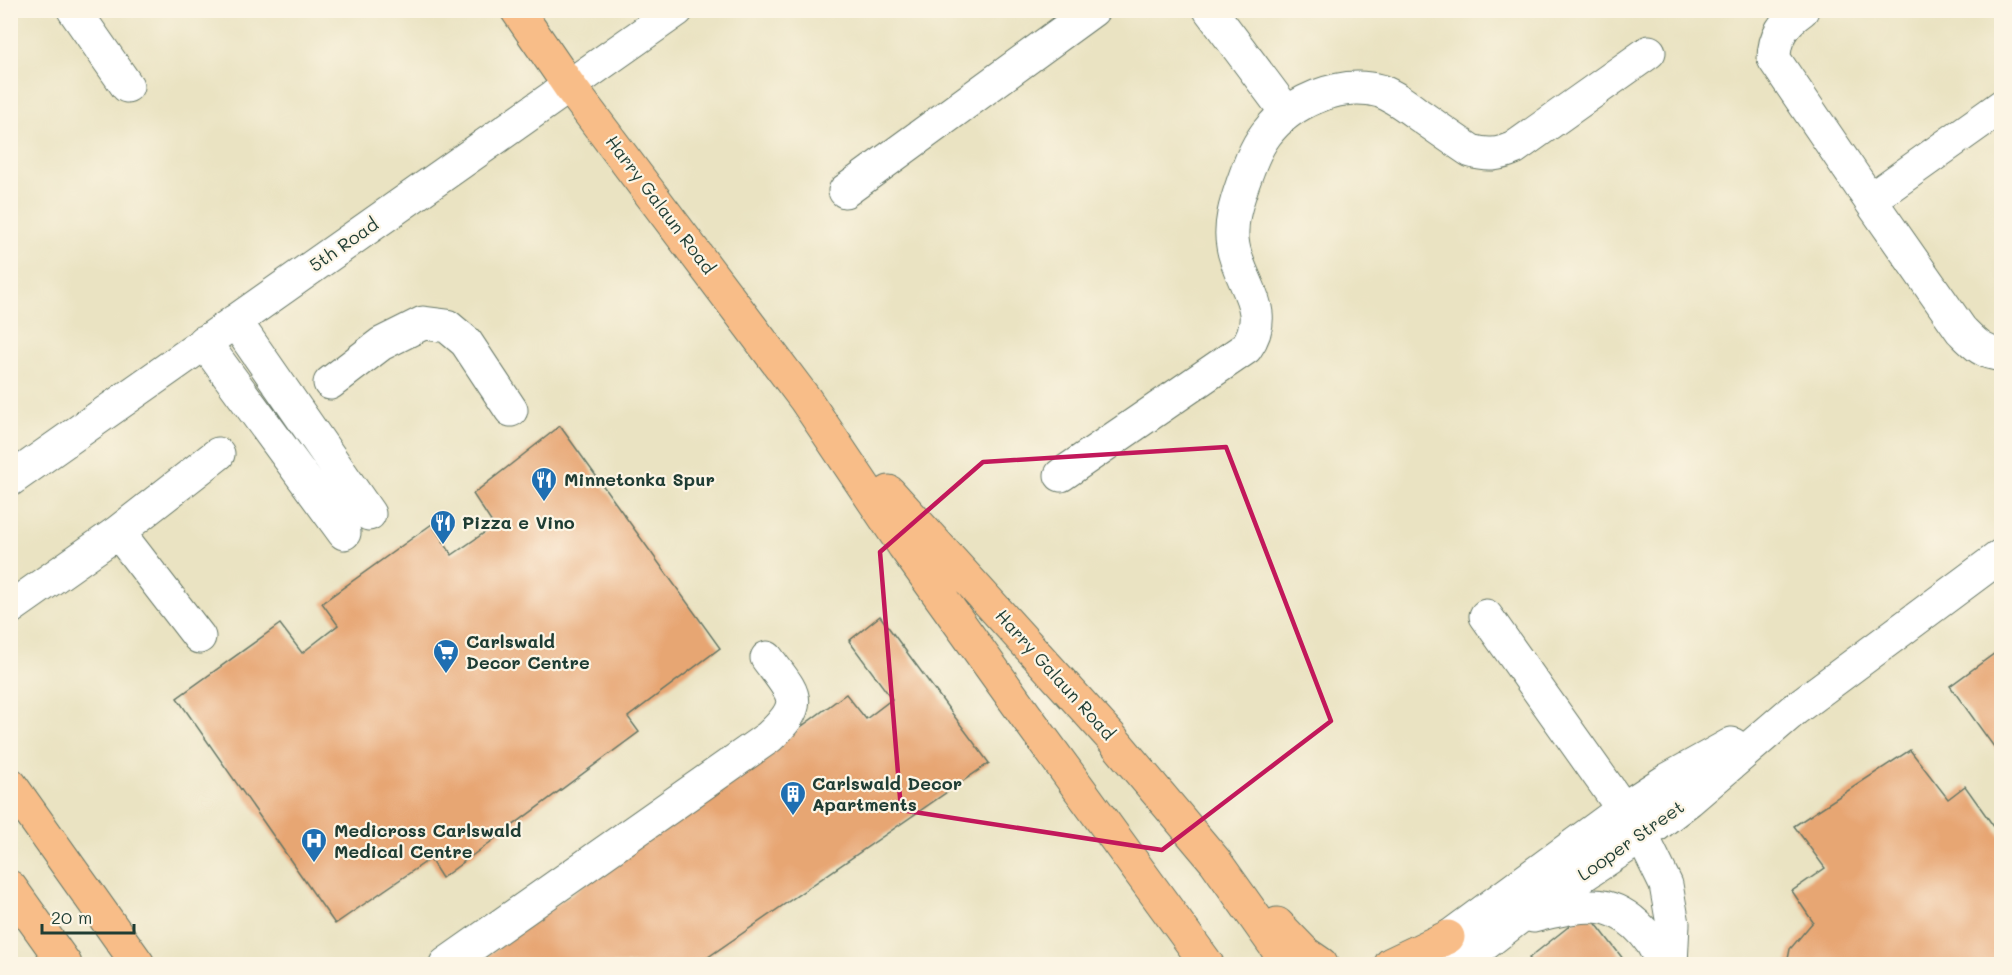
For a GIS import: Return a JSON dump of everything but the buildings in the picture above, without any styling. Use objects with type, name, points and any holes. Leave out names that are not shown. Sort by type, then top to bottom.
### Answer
[{"type":"main road","name":"Harry Galaun Road","points":[[517,10],[570,87],[805,399],[904,546],[1207,964]]},
{"type":"main road","name":"Harry Galaun Road","points":[[805,399],[1110,736],[1215,861],[1288,964]]},
{"type":"main road","points":[[10,784],[138,964]]},
{"type":"main road","points":[[1215,861],[1305,952],[1321,964]]},
{"type":"main road","points":[[10,887],[65,964]]},
{"type":"main road","points":[[1391,964],[1454,951]]},
{"type":"street","points":[[74,10],[127,86]]},
{"type":"street","name":"5th Road","points":[[10,480],[677,10]]},
{"type":"street","points":[[845,191],[1093,10]]},
{"type":"street","points":[[1210,10],[1287,113]]},
{"type":"street","points":[[1802,10],[1785,24],[1777,36],[1774,58],[1777,65],[1961,330],[1978,347],[1994,354],[2001,354]]},
{"type":"street","points":[[1061,475],[1246,348],[1254,338],[1257,315],[1253,297],[1241,271],[1233,245],[1233,219],[1252,157],[1267,133],[1287,113],[1311,99],[1337,90],[1359,89],[1380,92],[1401,102],[1471,151],[1483,155],[1497,155],[1514,148],[1649,52]]},
{"type":"street","points":[[1870,200],[2001,106]]},
{"type":"street","points":[[204,342],[356,523],[235,321]]},
{"type":"street","points":[[330,383],[381,344],[423,323],[447,326],[466,342],[511,410]]},
{"type":"street","points":[[10,608],[118,532],[218,454]]},
{"type":"street","points":[[118,532],[199,637]]},
{"type":"street","name":"Looper Street","points":[[1413,964],[1454,951],[1517,920],[1642,836],[1689,800],[1795,709],[2001,555]]},
{"type":"street","name":"Looper Street","points":[[1486,616],[1623,809]]},
{"type":"street","points":[[446,964],[769,736],[784,723],[794,703],[792,693],[767,658]]},
{"type":"street","name":"Looper Street","points":[[1454,951],[1623,809],[1669,779],[1795,709]]},
{"type":"street","points":[[1623,809],[1642,836],[1666,885],[1673,924],[1671,964]]},
{"type":"street","points":[[1517,920],[1551,912],[1596,906],[1616,912],[1646,934],[1658,951],[1662,964]]},
{"type":"highlighted area","points":[[1226,447],[1331,721],[1162,850],[901,810],[880,552],[983,462]]},
{"type":"place","name":"Minnetonka Spur","points":[[544,503]]},
{"type":"place","name":"Pizza e Vino","points":[[443,546]]},
{"type":"place","name":"Carlswald Decor Centre","points":[[446,675]]},
{"type":"place","name":"Carlswald Decor Apartments","points":[[793,817]]},
{"type":"place","name":"Medicross Carlswald Medical Centre","points":[[314,864]]}]
